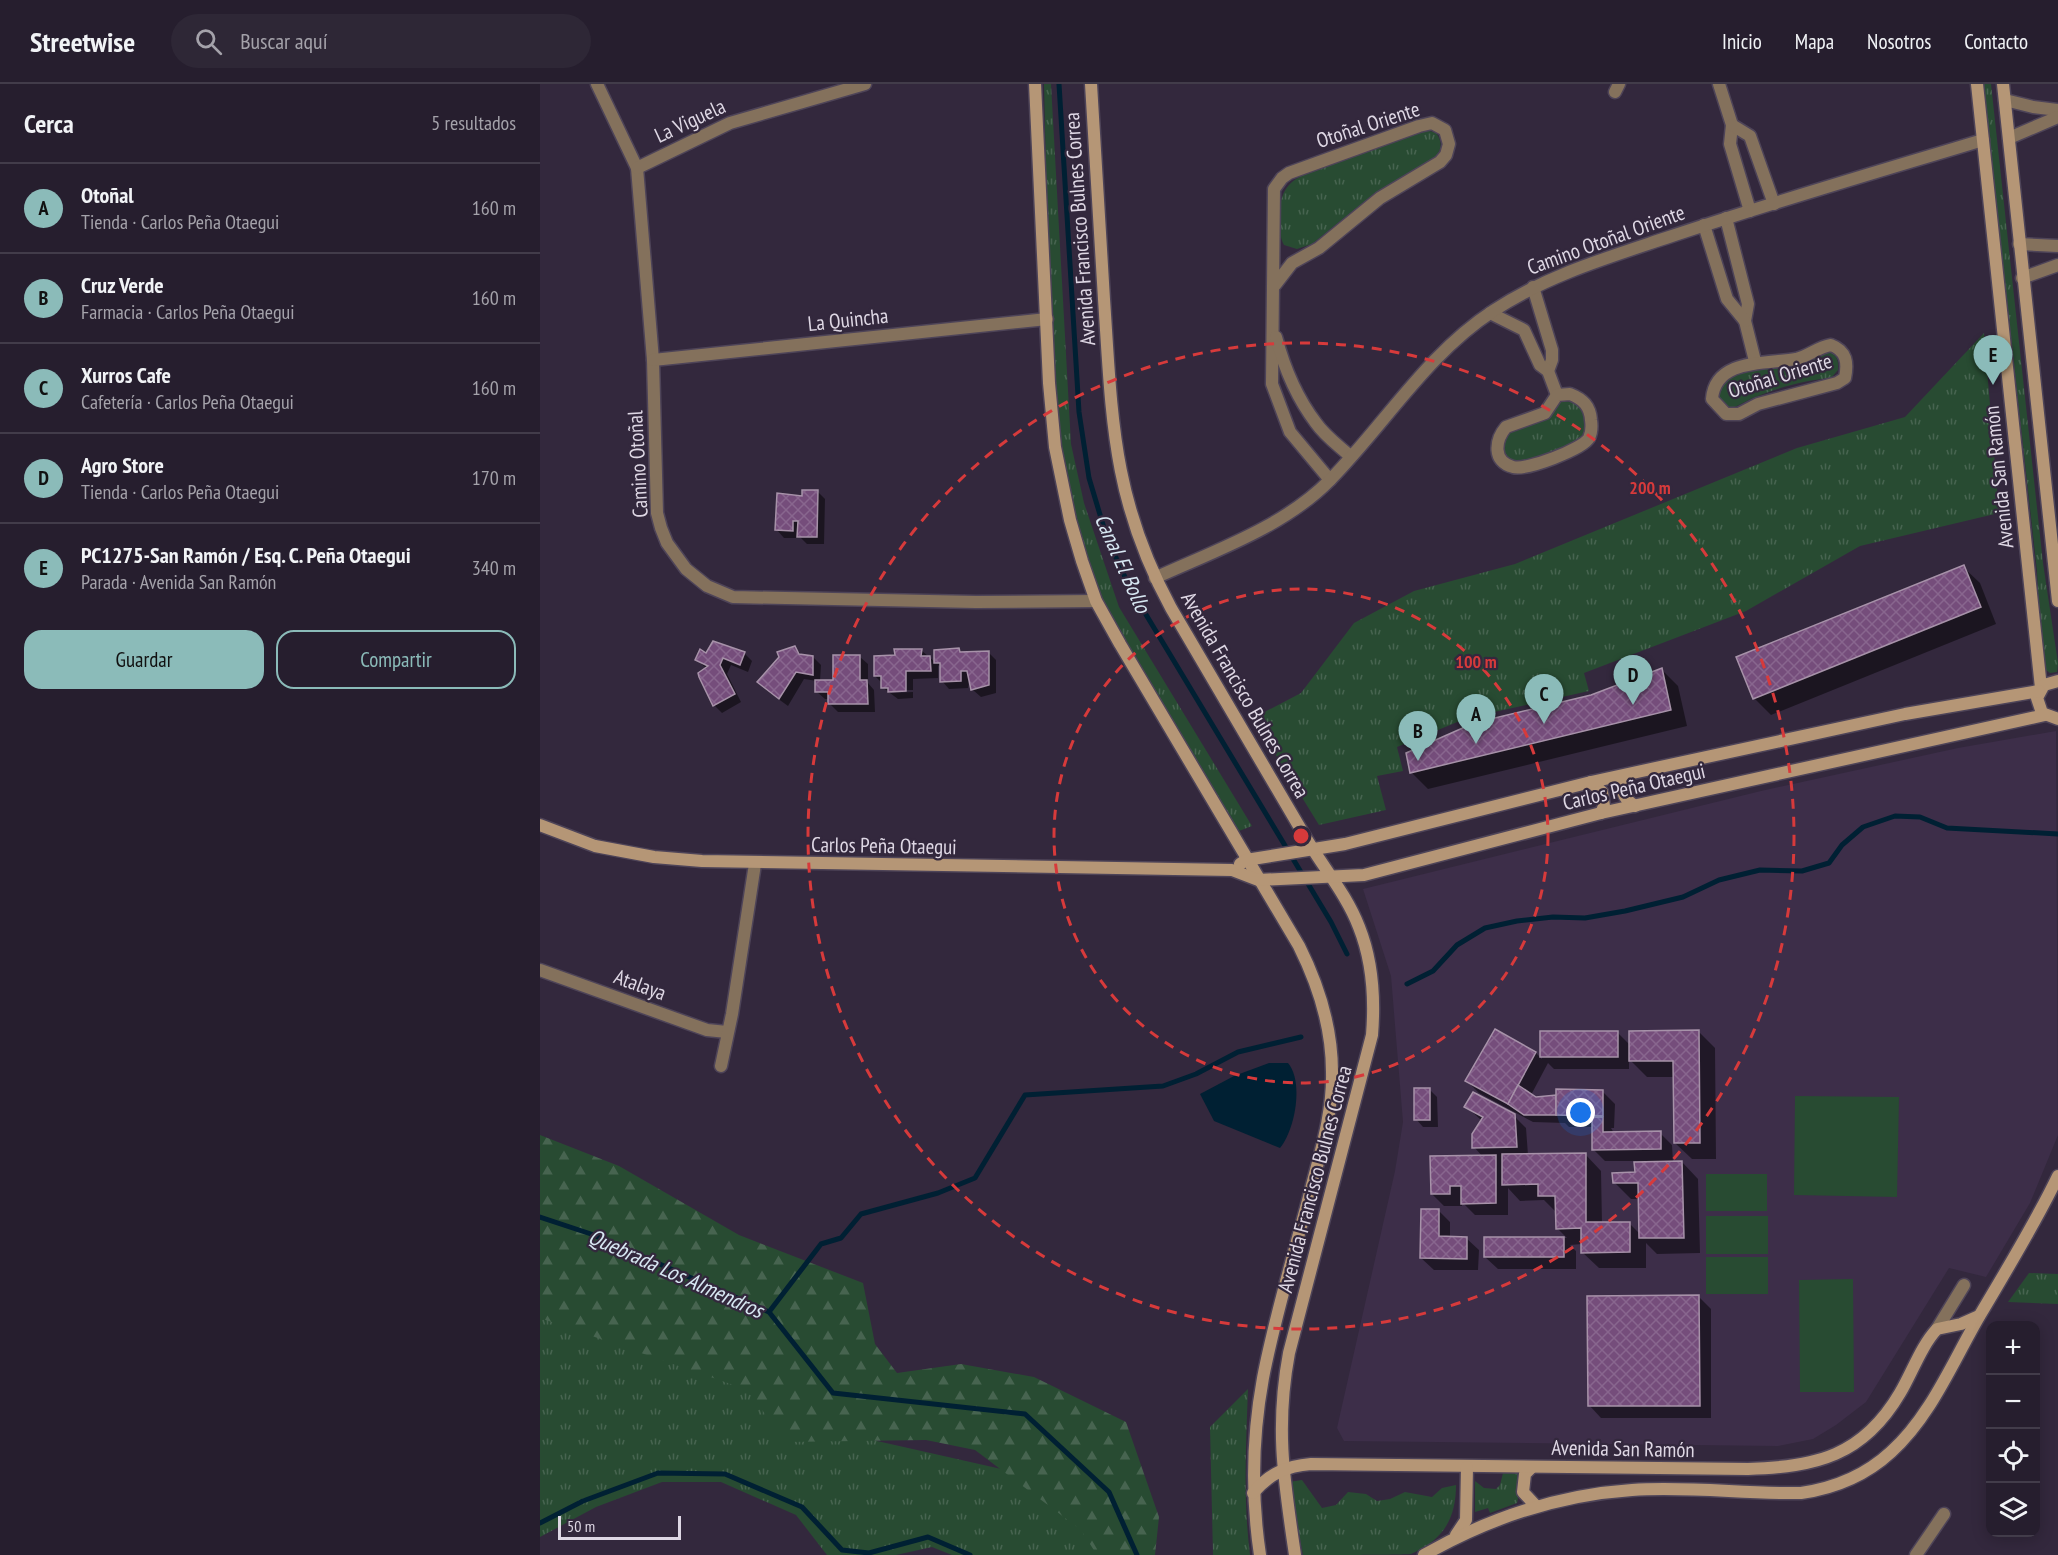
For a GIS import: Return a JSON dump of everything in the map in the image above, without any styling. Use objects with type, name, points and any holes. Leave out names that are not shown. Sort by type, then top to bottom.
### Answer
[{"type":"street","name":"Camino Otoñal","points":[[597,84],[637,168],[653,360],[659,521],[675,557],[686,569],[707,586],[733,597],[976,602],[1096,601]]},
{"type":"street","name":"La Viguela","points":[[637,168],[730,123],[865,84]]},
{"type":"street","name":"Avenida Francisco Bulnes Correa","points":[[1035,84],[1051,415],[1060,479],[1070,520],[1096,601],[1311,970],[1327,1021],[1332,1071],[1329,1119],[1263,1376],[1255,1428],[1253,1493],[1260,1555]]},
{"type":"street","name":"Avenida Francisco Bulnes Correa","points":[[1091,84],[1113,433],[1131,518],[1155,578],[1308,851],[1331,876],[1350,906],[1366,948],[1373,989],[1372,1035],[1289,1353],[1281,1411],[1283,1469],[1295,1555]]},
{"type":"street","points":[[1719,84],[1732,125],[1730,144],[1750,211]]},
{"type":"street","name":"Avenida San Ramón","points":[[1977,84],[2040,689],[2037,702],[2045,715]]},
{"type":"street","points":[[2003,84],[2058,600]]},
{"type":"street","points":[[2005,100],[2033,108],[2058,110]]},
{"type":"street","points":[[2009,138],[2058,117]]},
{"type":"street","name":"Otoñal Oriente","points":[[1275,285],[1287,267],[1308,255],[1380,198],[1443,159],[1449,147],[1445,130],[1436,124],[1424,124],[1286,175],[1276,185],[1273,193],[1275,285],[1272,384],[1282,417],[1290,432],[1330,480]]},
{"type":"street","points":[[1732,125],[1750,136],[1774,204]]},
{"type":"street","name":"Camino Otoñal Oriente","points":[[1155,578],[1276,520],[1314,495],[1330,480],[1433,362],[1490,313],[1533,287],[1580,267],[1704,225],[1983,140]]},
{"type":"street","name":"Otoñal Oriente","points":[[1726,218],[1748,304],[1744,321]]},
{"type":"street","name":"Otoñal Oriente","points":[[1704,225],[1727,299],[1744,321],[1755,361]]},
{"type":"street","points":[[1273,242],[1282,252],[1290,256],[1308,255]]},
{"type":"street","points":[[2019,244],[2058,246]]},
{"type":"street","points":[[2022,278],[2058,265]]},
{"type":"street","points":[[1533,287],[1552,350],[1552,360],[1548,371]]},
{"type":"street","points":[[1490,313],[1524,330],[1540,364],[1548,371],[1557,395]]},
{"type":"street","name":"La Quincha","points":[[653,360],[1047,319]]},
{"type":"street","name":"Otoñal Oriente","points":[[1274,332],[1288,372],[1306,408],[1317,425],[1350,456]]},
{"type":"street","name":"Otoñal Oriente","points":[[1831,345],[1843,353],[1847,368],[1845,378],[1837,383],[1758,404],[1739,414],[1726,414],[1712,399],[1716,381],[1729,371],[1755,361],[1800,358],[1822,346],[1831,345]]},
{"type":"street","points":[[1570,394],[1580,397],[1587,404],[1592,429],[1589,438],[1581,447],[1527,467],[1513,467],[1501,459],[1497,451],[1497,444],[1506,427],[1545,413],[1557,395],[1570,394]]},
{"type":"street","name":"Carlos Peña Otaegui","points":[[1232,870],[1246,860],[1308,851],[1591,782],[1905,714],[2040,689],[2050,681],[2058,681]]},
{"type":"street","points":[[2045,715],[2058,719]]},
{"type":"street","name":"Carlos Peña Otaegui","points":[[540,825],[595,846],[654,857],[755,864],[1232,870],[1258,880],[1364,875],[1601,813],[2045,715]]},
{"type":"street","points":[[1627,775],[1622,783],[1622,793],[1627,801],[1635,806]]},
{"type":"street","points":[[1591,782],[1598,786],[1604,799],[1601,813]]},
{"type":"street","points":[[721,1066],[732,1014],[755,864]]},
{"type":"street","name":"Atalaya","points":[[540,970],[707,1030],[727,1032]]},
{"type":"street","name":"Avenida San Ramón","points":[[1424,1555],[1490,1522],[1536,1506],[1632,1490],[1801,1493],[1842,1484],[1875,1465],[1912,1430],[2032,1227],[2058,1176]]},
{"type":"street","name":"Avenida San Ramón","points":[[1253,1493],[1271,1475],[1283,1469],[1311,1464],[1748,1469],[1784,1468],[1817,1463],[1849,1447],[1878,1424],[1900,1394],[1964,1285]]},
{"type":"street","points":[[1937,1329],[1961,1324],[1980,1315]]},
{"type":"street","points":[[1451,1540],[1466,1520],[1467,1467]]},
{"type":"street","points":[[1531,1467],[1522,1483],[1523,1492],[1536,1506]]},
{"type":"street","points":[[1916,1555],[1944,1514]]},
{"type":"shaded area","points":[[2056,731],[2058,1135],[2030,1203],[1986,1277],[1949,1268],[1866,1402],[1813,1439],[1778,1446],[1344,1441],[1337,1428],[1395,1171],[1403,1122],[1391,976],[1363,889],[1761,791],[1958,748]]},
{"type":"green space","points":[[1044,84],[1051,84],[1071,444],[1084,503],[1119,607],[1252,826],[1239,831],[1122,642],[1096,592],[1063,479],[1051,383]]},
{"type":"green space","points":[[1983,84],[1991,84],[2043,563],[2058,663],[2057,672],[2050,673],[2046,670],[2039,612],[2037,571]]},
{"type":"green space","points":[[1427,130],[1436,133],[1440,143],[1440,150],[1433,159],[1375,193],[1312,244],[1297,249],[1284,245],[1280,231],[1281,200],[1290,183],[1303,175]]},
{"type":"green space","points":[[1984,333],[1999,513],[1860,546],[1746,611],[1584,673],[1589,691],[1467,718],[1397,747],[1403,771],[1377,776],[1386,810],[1319,825],[1253,718],[1301,693],[1354,623],[1414,591],[1515,564],[1797,448],[1905,417]]},
{"type":"green space","points":[[1825,350],[1836,357],[1838,363],[1838,370],[1831,378],[1781,388],[1727,409],[1719,399],[1719,388],[1740,372],[1792,366]]},
{"type":"green space","points":[[1559,400],[1578,403],[1585,422],[1585,431],[1581,441],[1525,463],[1515,464],[1503,457],[1501,444],[1509,433],[1550,416]]},
{"type":"green space","points":[[1795,1096],[1899,1097],[1897,1197],[1794,1195]]},
{"type":"green space","points":[[540,1135],[619,1166],[739,1235],[863,1283],[875,1344],[897,1373],[961,1364],[1034,1377],[1126,1422],[1159,1517],[1155,1555],[1097,1555],[1081,1530],[975,1450],[926,1440],[785,1442],[748,1390],[540,1318]]},
{"type":"green space","points":[[1706,1174],[1767,1174],[1767,1211],[1706,1211]]},
{"type":"green space","points":[[1706,1216],[1768,1216],[1768,1254],[1706,1254]]},
{"type":"green space","points":[[1706,1257],[1768,1257],[1768,1294],[1706,1294]]},
{"type":"green space","points":[[540,1269],[710,1335],[806,1425],[1037,1477],[1108,1555],[952,1555],[932,1547],[896,1555],[827,1555],[796,1515],[721,1482],[662,1482],[596,1507],[540,1537]]},
{"type":"green space","points":[[2029,1273],[2058,1274],[2058,1304],[2008,1302]]},
{"type":"green space","points":[[1853,1279],[1854,1392],[1800,1392],[1799,1280]]},
{"type":"green space","points":[[1248,1389],[1246,1493],[1250,1555],[1213,1555],[1210,1427]]},
{"type":"green space","points":[[1503,1473],[1518,1473],[1517,1503],[1490,1513],[1488,1508],[1475,1512],[1475,1481],[1484,1488],[1496,1489],[1500,1485]]},
{"type":"green space","points":[[1302,1480],[1322,1508],[1336,1505],[1348,1492],[1366,1494],[1377,1501],[1390,1499],[1405,1492],[1432,1497],[1442,1488],[1456,1485],[1453,1508],[1446,1527],[1432,1542],[1411,1554],[1303,1555],[1289,1482]]},
{"type":"water","points":[[1269,1063],[1288,1063],[1296,1082],[1296,1106],[1290,1130],[1280,1148],[1214,1121],[1200,1094],[1234,1076]]},
{"type":"building","points":[[802,490],[818,490],[817,537],[797,537],[798,521],[793,521],[793,531],[775,530],[777,493],[802,496]]},
{"type":"building","points":[[1964,565],[1981,607],[1753,699],[1736,657]]},
{"type":"building","points":[[713,641],[745,652],[740,665],[723,658],[720,665],[735,694],[713,706],[698,673],[708,666],[695,660],[700,649],[706,653]]},
{"type":"building","points":[[795,646],[799,654],[813,656],[813,675],[796,672],[779,699],[757,682],[779,657],[777,652]]},
{"type":"building","points":[[959,648],[960,652],[989,651],[989,685],[971,690],[967,671],[961,671],[961,681],[940,682],[940,663],[934,663],[934,650]]},
{"type":"building","points":[[894,649],[922,649],[921,656],[930,656],[931,671],[906,671],[906,691],[888,692],[888,688],[881,688],[881,676],[874,676],[874,656],[895,655]]},
{"type":"building","points":[[833,655],[860,655],[860,680],[867,680],[868,704],[828,704],[828,692],[815,692],[815,680],[833,680]]},
{"type":"building","points":[[1662,668],[1671,710],[1410,773],[1406,753],[1474,723],[1591,695]]},
{"type":"building","points":[[1495,1029],[1536,1052],[1508,1104],[1465,1081]]},
{"type":"building","points":[[1699,1030],[1700,1143],[1674,1143],[1673,1061],[1629,1061],[1629,1031]]},
{"type":"building","points":[[1540,1031],[1618,1031],[1618,1057],[1540,1057]]},
{"type":"building","points":[[1518,1085],[1536,1097],[1556,1095],[1556,1115],[1524,1115],[1508,1104]]},
{"type":"building","points":[[1414,1088],[1430,1088],[1430,1120],[1414,1120]]},
{"type":"building","points":[[1556,1089],[1603,1090],[1603,1116],[1556,1115]]},
{"type":"building","points":[[1473,1092],[1515,1114],[1517,1147],[1472,1148],[1472,1134],[1483,1117],[1464,1107]]},
{"type":"building","points":[[1592,1117],[1603,1117],[1603,1132],[1661,1131],[1661,1149],[1592,1150]]},
{"type":"building","points":[[1586,1153],[1586,1222],[1630,1222],[1630,1252],[1581,1253],[1581,1228],[1556,1229],[1555,1196],[1538,1196],[1538,1184],[1502,1185],[1502,1154]]},
{"type":"building","points":[[1496,1155],[1496,1203],[1461,1204],[1461,1186],[1450,1186],[1450,1194],[1431,1194],[1430,1156]]},
{"type":"building","points":[[1682,1161],[1684,1238],[1639,1238],[1638,1183],[1613,1183],[1612,1173],[1635,1172],[1634,1162]]},
{"type":"building","points":[[1421,1209],[1439,1209],[1439,1236],[1467,1237],[1467,1259],[1420,1258]]},
{"type":"building","points":[[1484,1237],[1564,1237],[1564,1257],[1484,1257]]},
{"type":"building","points":[[1699,1295],[1700,1406],[1588,1406],[1587,1296]]},
{"type":"waterway","name":"Canal El Bollo","points":[[1059,84],[1079,412],[1089,478],[1107,538],[1130,588],[1331,922],[1347,954]]},
{"type":"waterway","points":[[1407,984],[1433,971],[1457,945],[1485,928],[1517,921],[1553,917],[1585,918],[1625,911],[1683,897],[1719,880],[1760,870],[1802,871],[1829,863],[1842,845],[1863,827],[1895,816],[1920,817],[1947,828],[2058,834]]},
{"type":"waterway","points":[[769,1312],[821,1244],[841,1238],[861,1214],[938,1193],[975,1178],[1025,1095],[1163,1086],[1196,1074],[1238,1052],[1301,1037]]},
{"type":"waterway","name":"Quebrada Los Almendros","points":[[540,1217],[591,1234],[769,1312],[833,1393],[1025,1414],[1109,1492],[1137,1555]]},
{"type":"waterway","name":"Canal El Bollo","points":[[540,1523],[583,1501],[658,1473],[725,1474],[802,1507],[842,1550],[869,1553],[928,1537],[970,1555]]},
{"type":"place","name":"PC1275-San Ramón / Esq. C. Peña Otaegui","points":[[1993,385]]},
{"type":"place","name":"Agro Store","points":[[1633,705]]},
{"type":"place","name":"Xurros Cafe","points":[[1544,724]]},
{"type":"place","name":"Otoñal","points":[[1476,744]]},
{"type":"place","name":"Cruz Verde","points":[[1418,761]]}]
